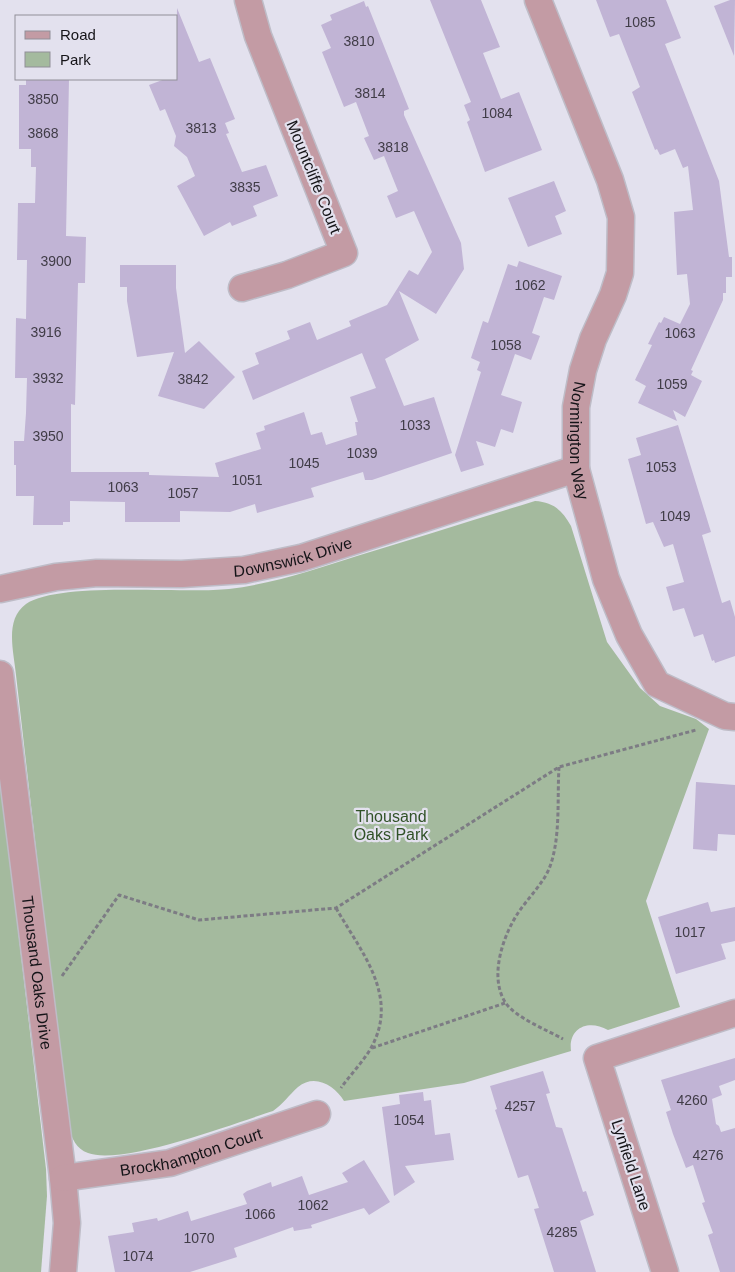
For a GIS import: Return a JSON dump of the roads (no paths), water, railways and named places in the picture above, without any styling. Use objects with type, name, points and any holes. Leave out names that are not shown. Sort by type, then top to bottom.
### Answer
[{"type":"street","name":"Mountcliffe Court","points":[[242,288],[287,275],[344,253],[258,36],[248,0]]},
{"type":"street","name":"Normington Way","points":[[538,0],[610,180],[621,217],[620,273],[613,295],[593,339],[583,370],[576,407],[576,470],[606,579],[629,635],[658,684],[730,717]]},
{"type":"street","name":"Downswick Drive","points":[[0,588],[56,577],[97,573],[182,574],[244,570],[301,558],[576,470]]},
{"type":"street","name":"Thousand Oaks Drive","points":[[0,674],[4,734],[63,1178],[67,1223],[63,1272]]},
{"type":"street","name":"Lynfield Lane","points":[[665,1272],[597,1058],[735,1012]]},
{"type":"street","name":"Brockhampton Court","points":[[63,1178],[170,1163],[317,1114]]},
{"type":"park label","name":"Thousand Oaks Park","points":[[391,825]]}]
